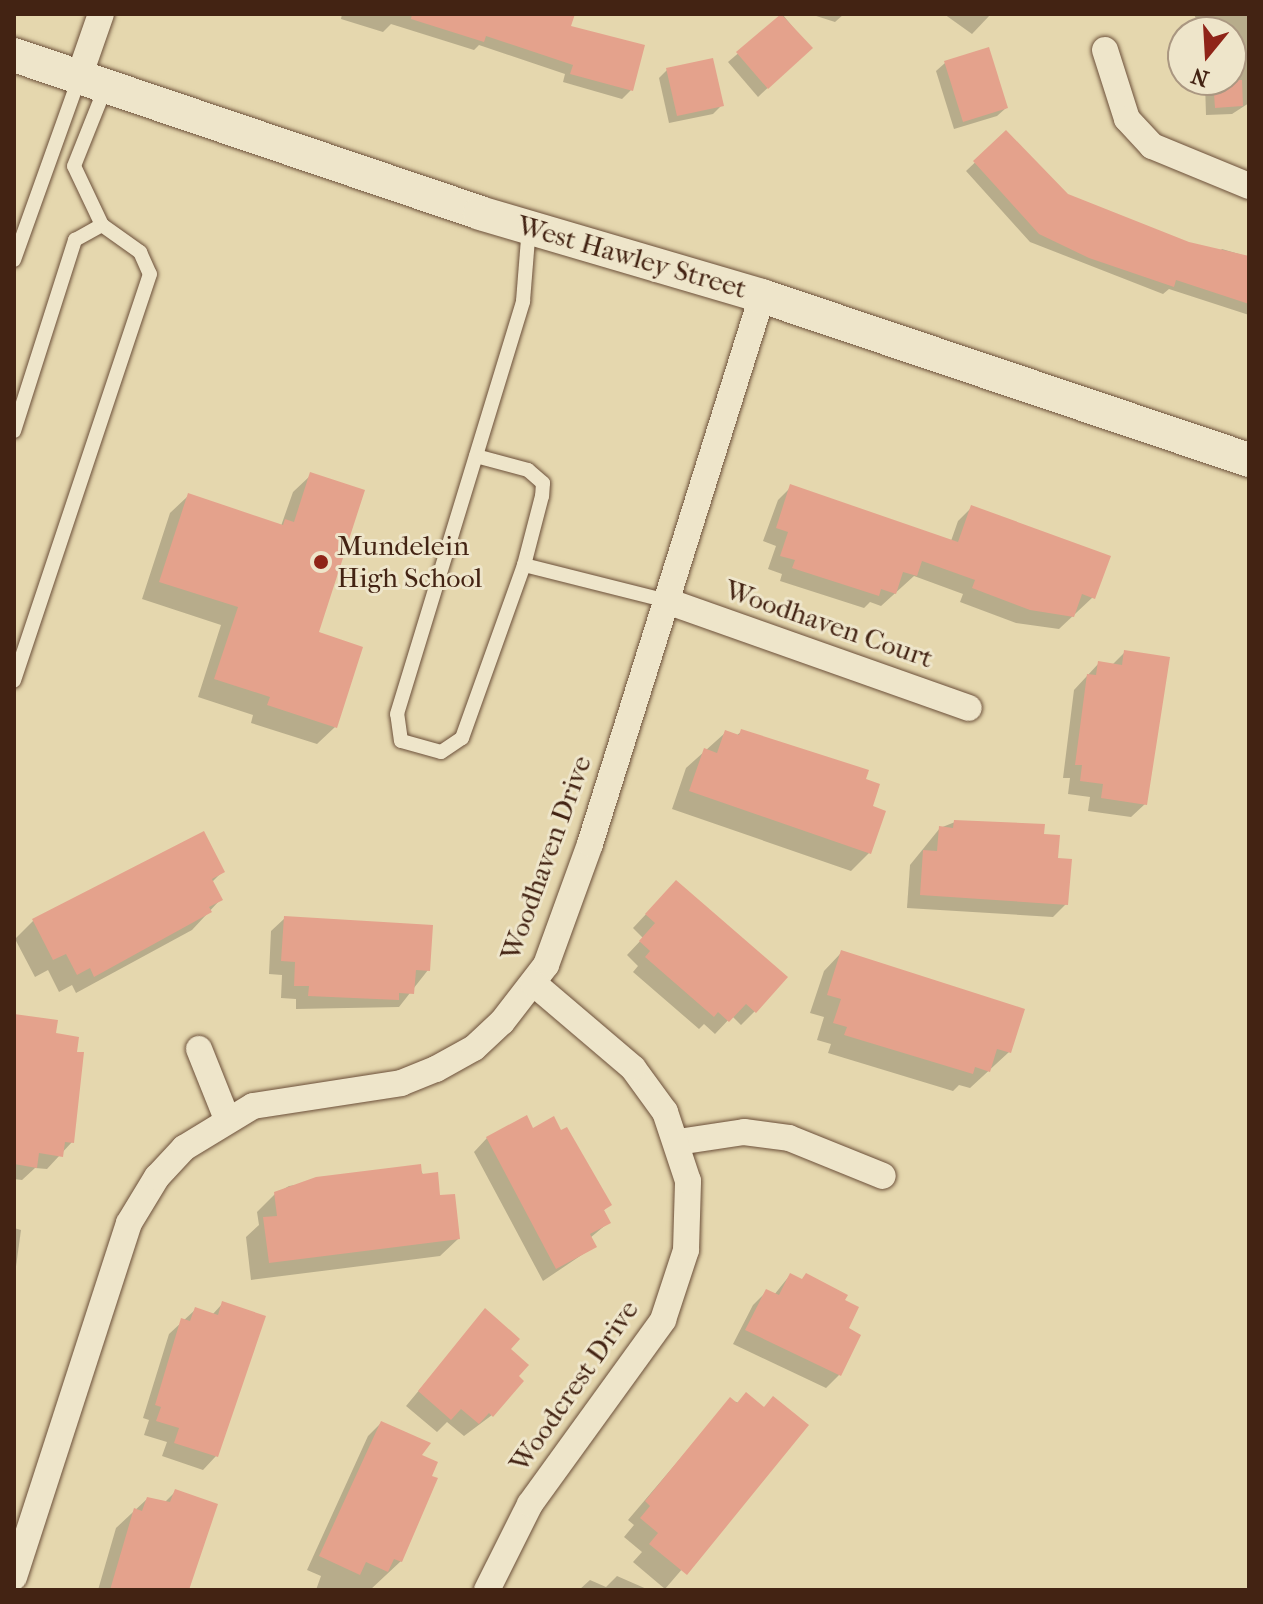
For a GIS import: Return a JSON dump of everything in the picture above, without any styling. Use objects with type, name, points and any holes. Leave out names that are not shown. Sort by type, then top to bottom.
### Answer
[{"type":"street","points":[[93,82],[101,14]]},
{"type":"street","points":[[1105,50],[1127,119],[1152,146],[1249,186]]},
{"type":"street","name":"West Hawley Street","points":[[14,55],[529,227],[762,296],[1249,460]]},
{"type":"street","name":"Woodhaven Drive","points":[[14,1577],[129,1223],[174,1159],[227,1119],[278,1099],[401,1083],[436,1069],[474,1048],[546,965],[590,844],[762,296]]},
{"type":"street","name":"Woodhaven Court","points":[[667,601],[969,708]]},
{"type":"street","name":"Woodcrest Drive","points":[[487,1590],[530,1504],[663,1320],[686,1250],[688,1181],[678,1142],[665,1112],[633,1068],[533,983]]},
{"type":"street","points":[[199,1049],[227,1119]]},
{"type":"street","points":[[678,1142],[744,1132],[789,1138],[883,1176]]},
{"type":"lane","points":[[14,681],[150,274],[140,252],[102,225],[74,166],[93,82]]},
{"type":"lane","points":[[14,260],[93,82]]},
{"type":"lane","points":[[14,431],[75,240],[102,225]]},
{"type":"lane","points":[[476,456],[528,470],[543,483],[524,565],[462,738],[441,752],[401,741],[397,714],[523,301],[529,227]]},
{"type":"lane","points":[[524,565],[667,601]]},
{"type":"building","points":[[412,14],[575,14],[571,26],[645,45],[633,91],[570,74],[573,65],[486,36],[484,42],[411,19]]},
{"type":"building","points":[[781,14],[813,48],[768,89],[736,52]]},
{"type":"building","points":[[989,47],[1008,108],[963,122],[944,61]]},
{"type":"building","points":[[713,58],[724,106],[677,116],[666,68]]},
{"type":"building","points":[[1214,96],[1243,96],[1243,106],[1215,108]]},
{"type":"building","points":[[1006,130],[1068,194],[1189,242],[1249,256],[1249,304],[1176,280],[1174,287],[1089,258],[1039,234],[973,161]]},
{"type":"building","points":[[310,472],[365,490],[319,632],[363,647],[337,728],[267,705],[270,697],[214,679],[238,607],[159,582],[188,493],[283,525],[285,519],[294,522]]},
{"type":"building","points":[[790,484],[958,542],[971,505],[1111,556],[1095,599],[1082,594],[1074,617],[1030,610],[972,588],[975,580],[922,561],[917,576],[903,572],[896,594],[881,589],[879,596],[792,568],[795,560],[780,556],[788,532],[776,528]]},
{"type":"building","points":[[1124,650],[1170,657],[1147,805],[1101,798],[1103,784],[1080,781],[1082,765],[1075,765],[1087,674],[1096,675],[1098,661],[1122,665]]},
{"type":"building","points":[[741,729],[869,770],[866,779],[880,784],[873,806],[886,811],[871,854],[689,791],[704,748],[717,753],[725,730],[739,735]]},
{"type":"building","points":[[954,820],[1045,824],[1044,834],[1060,835],[1058,858],[1072,859],[1068,905],[920,895],[923,850],[937,851],[939,826],[953,828]]},
{"type":"building","points":[[204,831],[225,872],[212,879],[223,900],[209,907],[212,912],[94,977],[90,968],[77,975],[66,954],[53,960],[32,919]]},
{"type":"building","points":[[676,880],[788,977],[756,1013],[746,1004],[729,1022],[718,1012],[714,1017],[645,957],[650,951],[639,941],[655,923],[645,914]]},
{"type":"building","points":[[284,916],[433,925],[430,971],[416,970],[414,994],[399,993],[399,1000],[308,996],[309,986],[294,986],[295,962],[281,961]]},
{"type":"building","points":[[841,950],[1025,1009],[1011,1053],[997,1049],[990,1072],[975,1067],[973,1074],[844,1035],[847,1027],[833,1023],[841,999],[827,995]]},
{"type":"building","points":[[14,1014],[58,1020],[56,1033],[79,1037],[77,1052],[84,1052],[74,1143],[65,1142],[63,1157],[39,1153],[37,1168],[14,1164]]},
{"type":"building","points":[[527,1115],[533,1128],[554,1116],[561,1130],[567,1127],[612,1205],[604,1210],[611,1223],[590,1234],[597,1247],[556,1269],[486,1137]]},
{"type":"building","points":[[421,1164],[422,1174],[438,1172],[440,1195],[455,1194],[460,1239],[269,1263],[263,1217],[277,1216],[274,1192],[316,1177]]},
{"type":"building","points":[[790,1273],[802,1279],[806,1273],[848,1295],[845,1300],[859,1307],[849,1328],[861,1335],[841,1376],[745,1330],[766,1289],[779,1295]]},
{"type":"building","points":[[222,1301],[266,1316],[218,1457],[174,1443],[179,1428],[156,1421],[161,1407],[155,1405],[181,1318],[190,1321],[195,1307],[218,1315]]},
{"type":"building","points":[[485,1308],[520,1339],[511,1349],[529,1365],[519,1376],[524,1381],[493,1417],[489,1413],[479,1424],[461,1409],[451,1420],[418,1391]]},
{"type":"building","points":[[746,1392],[764,1407],[773,1396],[809,1425],[687,1575],[649,1544],[658,1533],[640,1518],[650,1506],[645,1501],[730,1397],[737,1403]]},
{"type":"building","points":[[381,1421],[431,1443],[422,1455],[438,1462],[432,1476],[438,1478],[402,1562],[394,1559],[388,1572],[366,1562],[360,1575],[319,1556]]},
{"type":"building","points":[[175,1489],[218,1504],[189,1590],[110,1590],[134,1508],[142,1511],[147,1497],[170,1502]]},
{"type":"place","name":"Mundelein High School","points":[[321,562]]}]
